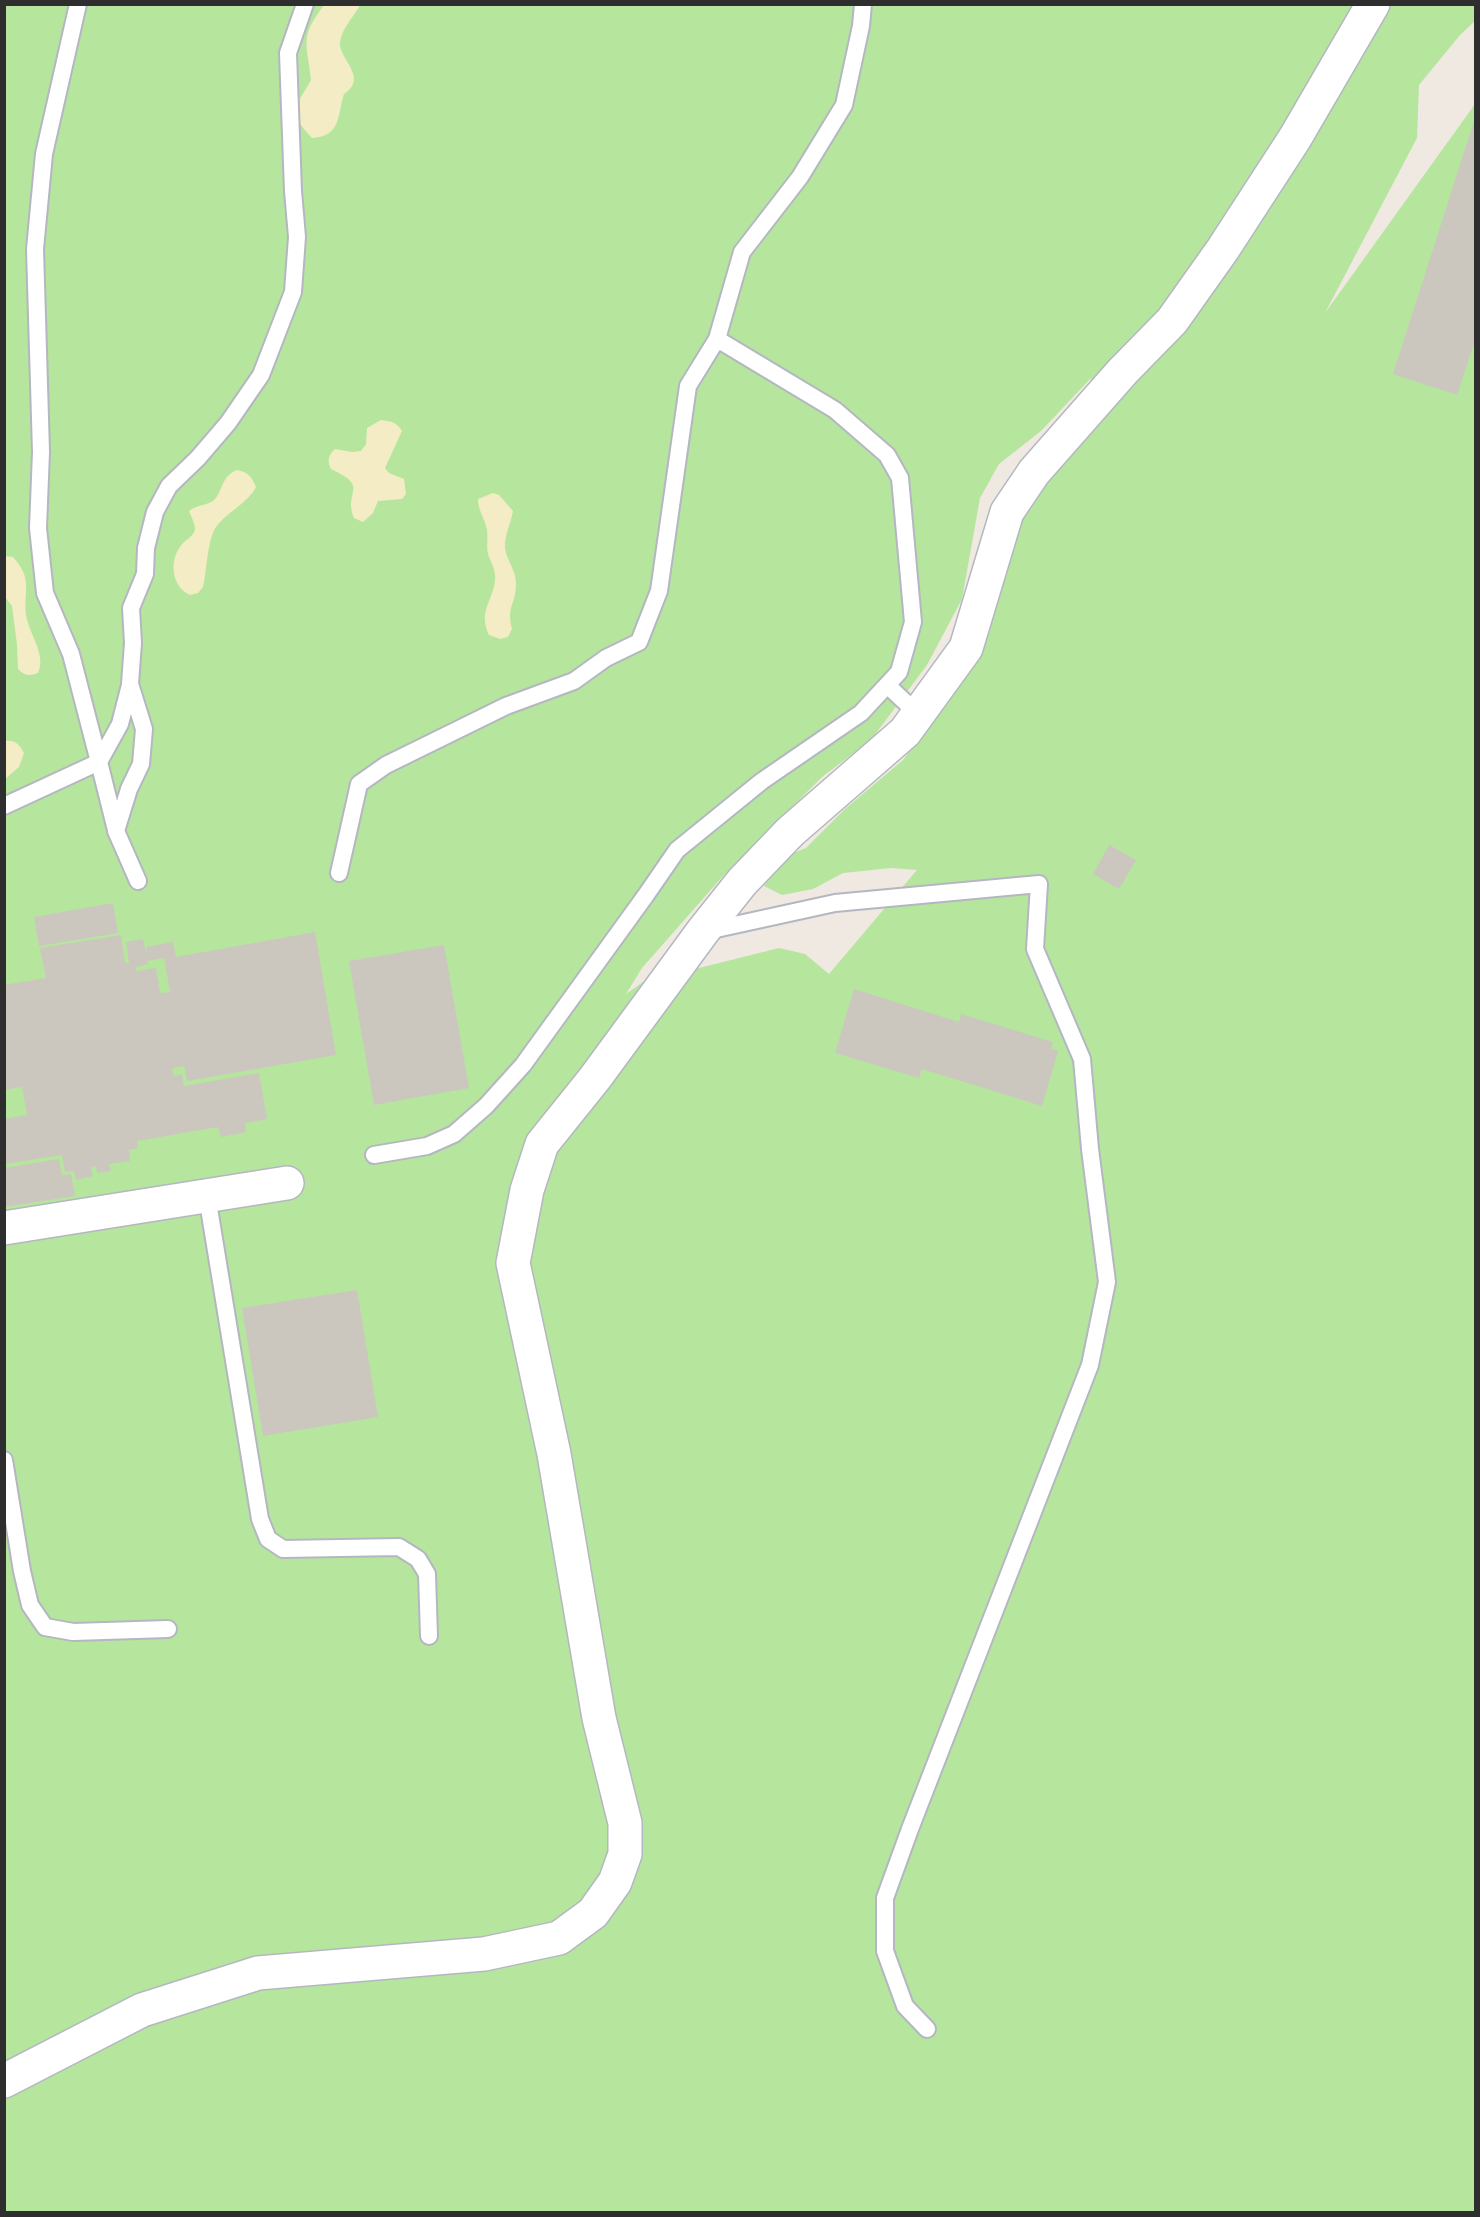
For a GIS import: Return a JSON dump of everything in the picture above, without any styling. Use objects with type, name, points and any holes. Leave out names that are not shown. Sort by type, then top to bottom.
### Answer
[{"type":"street","points":[[4,2081],[142,2010],[258,1973],[484,1954],[559,1938],[594,1913],[615,1882],[625,1854],[625,1822],[599,1718],[554,1454],[513,1263],[527,1190],[542,1144],[595,1078],[742,882],[790,832],[905,732],[966,648],[1007,512],[1034,472],[1123,371],[1173,321],[1289,147],[1372,4]]},
{"type":"street","points":[[4,1228],[287,1183]]},
{"type":"lane","points":[[78,4],[44,154],[35,249],[41,452],[38,528],[45,593],[71,654],[116,831],[138,881]]},
{"type":"lane","points":[[4,807],[99,762],[120,724],[130,684],[133,643],[131,608],[145,574],[146,548],[155,512],[169,486],[198,458],[228,423],[261,375],[293,292],[297,237],[288,53],[305,4]]},
{"type":"lane","points":[[339,873],[359,784],[386,765],[506,706],[574,681],[606,658],[639,642],[659,591],[688,386],[717,339],[742,252],[800,177],[844,105],[861,26],[863,4]]},
{"type":"lane","points":[[374,1155],[427,1146],[454,1134],[486,1106],[523,1065],[677,849],[762,781],[861,712],[888,687],[899,672],[913,622],[900,478],[887,454],[835,410],[717,339]]},
{"type":"lane","points":[[116,831],[129,789],[141,764],[144,729],[130,684]]},
{"type":"lane","points":[[888,687],[918,714]]},
{"type":"lane","points":[[703,931],[835,903],[1039,884],[1035,949],[1082,1059],[1090,1149],[1107,1282],[1090,1365],[918,1806],[885,1898],[885,1951],[905,2006],[927,2029]]},
{"type":"lane","points":[[207,1196],[260,1519],[268,1539],[283,1549],[399,1547],[418,1559],[427,1574],[429,1636]]},
{"type":"lane","points":[[4,1460],[22,1571],[30,1605],[45,1627],[73,1632],[168,1629]]},
{"type":"green space","points":[[5,5],[1475,5],[1475,21],[1460,35],[1419,85],[1417,138],[1325,313],[1475,104],[1475,2212],[5,2212]],"holes":[[[1091,378],[1086,437],[1039,491],[1012,534],[994,605],[974,665],[903,760],[845,809],[806,848],[781,858],[764,886],[782,895],[813,889],[843,873],[891,868],[917,870],[829,974],[805,954],[779,948],[643,982],[626,994],[642,968],[723,876],[822,777],[871,740],[927,665],[962,599],[980,498],[999,464],[1041,431]]]},
{"type":"sand","points":[[324,5],[360,5],[345,28],[340,43],[351,68],[354,82],[344,94],[339,117],[333,129],[322,136],[312,138],[299,121],[296,109],[311,80],[307,48],[308,33]]},
{"type":"sand","points":[[381,420],[393,422],[402,431],[385,468],[389,473],[404,479],[406,494],[402,499],[378,501],[373,513],[363,522],[354,518],[351,508],[353,485],[343,475],[331,469],[329,458],[335,449],[361,451],[366,444],[367,428]]},
{"type":"sand","points":[[237,470],[249,475],[256,487],[248,498],[216,527],[209,548],[203,587],[198,593],[190,595],[179,586],[174,574],[174,560],[177,553],[195,529],[189,511],[215,499],[225,479]]},
{"type":"sand","points":[[493,493],[499,495],[513,511],[505,548],[516,579],[516,591],[510,615],[512,629],[508,637],[500,639],[489,635],[486,627],[485,613],[495,577],[488,554],[487,529],[478,499]]},
{"type":"sand","points":[[4,556],[13,557],[25,577],[27,621],[40,658],[38,673],[35,674],[25,674],[18,669],[12,606],[5,597]]},
{"type":"sand","points":[[5,741],[16,743],[24,753],[19,767],[5,779]]},
{"type":"building","points":[[1475,118],[1476,337],[1457,395],[1393,374]]},
{"type":"building","points":[[1109,845],[1136,860],[1119,889],[1093,874]]},
{"type":"building","points":[[113,903],[118,933],[39,946],[34,917]]},
{"type":"building","points":[[315,932],[336,1055],[187,1081],[184,1066],[172,1068],[174,1076],[182,1074],[184,1086],[259,1073],[267,1119],[245,1123],[246,1132],[221,1137],[218,1127],[137,1141],[138,1148],[129,1150],[130,1161],[109,1164],[111,1171],[97,1173],[96,1166],[91,1167],[93,1176],[76,1180],[74,1171],[65,1172],[62,1155],[4,1164],[4,1119],[27,1115],[22,1087],[4,1090],[4,985],[46,978],[40,948],[121,935],[125,963],[129,963],[126,942],[143,939],[147,958],[146,947],[173,942],[176,957]],"holes":[[[164,958],[170,992],[160,993],[156,968],[136,971],[136,967],[148,964],[147,961]]]},
{"type":"building","points":[[444,945],[469,1088],[374,1105],[349,961]]},
{"type":"building","points":[[854,989],[959,1022],[961,1014],[1053,1042],[1051,1049],[1058,1051],[1042,1106],[922,1069],[919,1078],[835,1053]]},
{"type":"building","points":[[59,1159],[62,1175],[71,1174],[75,1196],[4,1207],[4,1168]]},
{"type":"building","points":[[357,1290],[378,1417],[263,1436],[242,1308]]}]
